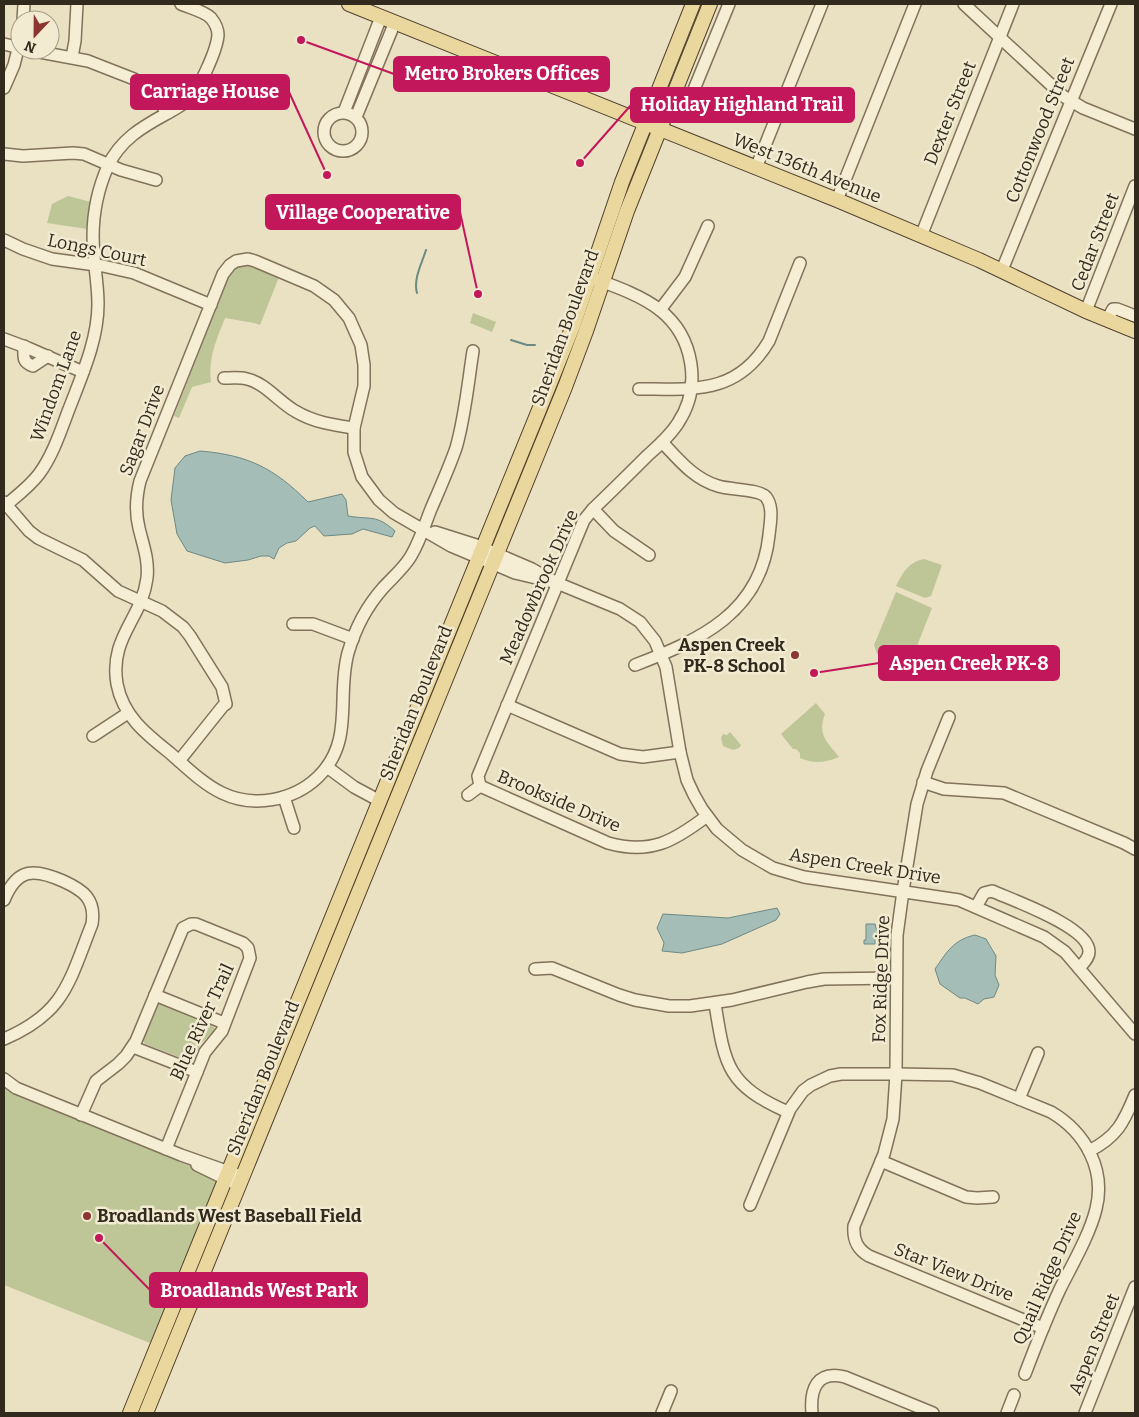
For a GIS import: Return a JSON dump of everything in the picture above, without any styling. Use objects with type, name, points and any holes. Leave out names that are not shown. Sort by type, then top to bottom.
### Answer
[{"type":"main road","name":"West 136th Avenue","points":[[349,4],[837,200],[1002,270],[1086,311],[1135,331]]},
{"type":"main road","name":"Sheridan Boulevard","points":[[130,1413],[573,326],[616,195],[693,4]]},
{"type":"main road","name":"Sheridan Boulevard","points":[[146,1413],[565,387],[627,211],[710,4]]},
{"type":"street","points":[[72,57],[76,41],[77,4]]},
{"type":"street","name":"Windom Lane","points":[[5,503],[30,484],[46,464],[59,435],[94,340],[97,323],[98,289],[95,265],[94,223],[104,176],[109,165],[115,153],[132,134],[180,106],[194,93],[200,85],[218,37],[215,24],[211,18],[206,14],[181,4]]},
{"type":"street","points":[[682,111],[686,110],[729,4]]},
{"type":"street","points":[[756,168],[822,4]]},
{"type":"street","points":[[837,200],[915,4]]},
{"type":"street","points":[[964,4],[1072,102],[1135,129]]},
{"type":"street","name":"Dexter Street","points":[[921,236],[1013,4]]},
{"type":"street","name":"Cottonwood Street","points":[[1002,270],[1111,4]]},
{"type":"street","points":[[344,112],[381,17]]},
{"type":"street","points":[[356,117],[395,22]]},
{"type":"street","points":[[60,55],[134,78],[152,91],[167,113]]},
{"type":"street","points":[[4,88],[16,60]]},
{"type":"street","points":[[344,112],[356,117],[360,122],[363,134],[358,146],[346,151],[334,149],[325,139],[324,129],[325,124],[332,115],[344,112]]},
{"type":"street","points":[[4,154],[23,156],[73,153],[93,157],[109,165],[156,180]]},
{"type":"street","name":"Cedar Street","points":[[1086,311],[1133,200],[1135,186]]},
{"type":"street","points":[[660,310],[685,277],[708,226]]},
{"type":"street","name":"Longs Court","points":[[4,240],[44,257],[134,273],[211,305]]},
{"type":"street","name":"Aspen Creek Drive","points":[[211,305],[225,270],[234,257],[255,261],[308,282],[334,300],[349,318],[361,345],[364,365],[364,386],[354,428],[354,446],[355,458],[368,488],[384,505],[423,528],[451,536],[481,553],[532,569],[557,584],[620,609],[648,631],[662,655],[666,667],[680,752],[688,780],[694,795],[707,816],[729,840],[773,868],[804,877],[952,898],[976,906],[1044,937],[1065,952],[1135,1034]]},
{"type":"street","points":[[638,389],[711,387],[739,374],[754,362],[768,341],[800,263]]},
{"type":"street","name":"Meadowbrook Drive","points":[[480,786],[478,776],[579,530],[592,509],[662,442],[678,424],[685,412],[691,389],[692,373],[688,349],[678,330],[660,310],[650,303],[589,277]]},
{"type":"street","name":"Sagar Drive","points":[[141,602],[145,589],[147,564],[136,517],[137,494],[140,481],[211,305]]},
{"type":"street","points":[[1107,320],[1113,309],[1117,308],[1135,316]]},
{"type":"street","points":[[4,339],[83,372]]},
{"type":"street","points":[[141,602],[124,633],[117,658],[117,683],[120,696],[128,713],[144,732],[209,785],[233,797],[255,801],[284,797],[309,784],[327,767],[342,734],[344,673],[353,639],[364,615],[375,598],[410,558],[456,447],[473,351]]},
{"type":"street","points":[[224,378],[248,379],[260,385],[285,405],[311,419],[354,428]]},
{"type":"street","points":[[635,665],[680,647],[728,617],[746,597],[759,575],[766,554],[770,507],[766,497],[761,493],[717,486],[696,476],[662,442]]},
{"type":"street","points":[[5,503],[29,531],[38,538],[83,560],[118,591],[162,611],[183,626],[190,636],[222,687],[226,704],[179,761]]},
{"type":"street","points":[[592,509],[628,542],[649,555]]},
{"type":"street","points":[[294,624],[313,624],[353,639]]},
{"type":"street","points":[[507,705],[620,754],[643,757],[680,752]]},
{"type":"street","points":[[93,736],[128,713]]},
{"type":"street","name":"Fox Ridge Drive","points":[[851,1245],[854,1226],[881,1161],[893,1119],[896,1074],[897,935],[903,891],[912,827],[923,782],[949,717]]},
{"type":"street","points":[[327,767],[354,787],[380,800]]},
{"type":"street","points":[[923,782],[944,789],[1004,793],[1135,849]]},
{"type":"street","points":[[468,795],[480,786]]},
{"type":"street","name":"Brookside Drive","points":[[480,786],[599,839],[633,848],[659,845],[682,834],[707,816]]},
{"type":"street","points":[[284,797],[294,828]]},
{"type":"street","points":[[4,900],[13,883],[25,871],[40,872],[90,894],[92,924],[64,992],[50,1011],[23,1031],[4,1039]]},
{"type":"street","points":[[976,906],[984,893],[992,892],[1061,921],[1081,937],[1088,947],[1088,955],[1079,968]]},
{"type":"street","name":"Blue River Trail","points":[[81,1115],[96,1081],[118,1064],[133,1047],[182,925],[196,924],[249,944],[250,958],[224,1023],[217,1038],[205,1052],[166,1149]]},
{"type":"street","points":[[535,970],[552,968],[619,995],[652,1004],[690,1006],[715,1004],[824,979],[896,978]]},
{"type":"street","points":[[155,995],[224,1023]]},
{"type":"street","points":[[715,1004],[722,1046],[736,1078],[752,1094],[788,1112]]},
{"type":"street","points":[[133,1047],[197,1072]]},
{"type":"street","points":[[1019,1099],[1038,1053]]},
{"type":"street","name":"Quail Ridge Drive","points":[[750,1205],[788,1112],[803,1091],[826,1078],[841,1074],[953,1075],[980,1083],[1061,1118],[1078,1133],[1090,1151],[1098,1179],[1098,1197],[1092,1221],[1024,1374]]},
{"type":"street","points":[[4,1078],[16,1088],[181,1155],[241,1182]]},
{"type":"street","points":[[1090,1151],[1106,1142],[1120,1128],[1135,1095]]},
{"type":"street","points":[[881,1161],[966,1197],[993,1197]]},
{"type":"street","name":"Star View Drive","points":[[851,1245],[859,1248],[869,1256],[1043,1328]]},
{"type":"street","name":"Aspen Street","points":[[1085,1413],[1135,1287]]},
{"type":"street","points":[[812,1413],[812,1391],[819,1382],[831,1375],[845,1377],[933,1413]]},
{"type":"street","points":[[662,1413],[671,1392]]},
{"type":"street","points":[[1007,1413],[1014,1395]]},
{"type":"green space","points":[[68,196],[91,202],[87,229],[47,223],[52,204]]},
{"type":"green space","points":[[247,264],[279,277],[260,325],[225,318],[212,357],[211,382],[192,387],[179,418],[174,416],[230,273],[238,266]]},
{"type":"green space","points":[[473,313],[496,322],[492,332],[470,323]]},
{"type":"green space","points":[[924,559],[942,565],[931,596],[925,598],[896,586],[910,565]]},
{"type":"green space","points":[[896,592],[932,608],[909,666],[877,654],[874,645]]},
{"type":"green space","points":[[816,703],[825,714],[822,727],[824,737],[839,757],[829,761],[819,762],[800,758],[800,753],[793,749],[781,734]]},
{"type":"green space","points":[[730,732],[741,745],[739,748],[733,750],[723,746],[721,738],[723,734],[727,735]]},
{"type":"green space","points":[[161,1002],[210,1022],[215,1029],[201,1044],[194,1058],[187,1060],[145,1044],[142,1038],[156,1004]]},
{"type":"green space","points":[[4,1085],[13,1093],[181,1160],[214,1178],[217,1185],[215,1191],[150,1343],[4,1285]]},
{"type":"water","points":[[200,451],[232,456],[259,465],[284,480],[308,502],[342,494],[346,500],[348,516],[378,520],[395,531],[392,537],[363,529],[352,534],[324,536],[315,526],[310,528],[296,541],[287,543],[279,548],[274,559],[269,556],[261,556],[225,563],[187,551],[177,534],[171,500],[175,468],[185,456]]},
{"type":"water","points":[[777,908],[780,914],[776,920],[722,944],[682,953],[662,951],[664,943],[657,928],[663,914],[728,918]]},
{"type":"water","points":[[866,924],[875,924],[878,935],[875,939],[875,944],[864,944],[864,940],[866,940]]},
{"type":"water","points":[[975,935],[986,939],[996,956],[995,975],[999,985],[994,997],[984,999],[978,1004],[965,998],[960,998],[940,984],[935,969],[956,943]]},
{"type":"waterway","points":[[417,293],[417,277],[426,250]]},
{"type":"waterway","points":[[511,340],[527,345],[535,345]]},
{"type":"place","name":"Metro Brokers Offices","points":[[301,40]]},
{"type":"place","name":"Holiday Highland Trail","points":[[580,163]]},
{"type":"place","name":"Carriage House","points":[[327,175]]},
{"type":"place","name":"Village Cooperative","points":[[478,294]]},
{"type":"place","name":"Aspen Creek PK-8 School","points":[[795,655]]},
{"type":"place","name":"Aspen Creek PK-8","points":[[814,673]]},
{"type":"place","name":"Broadlands West Baseball Field","points":[[87,1216]]},
{"type":"place","name":"Broadlands West Park","points":[[99,1238]]}]
